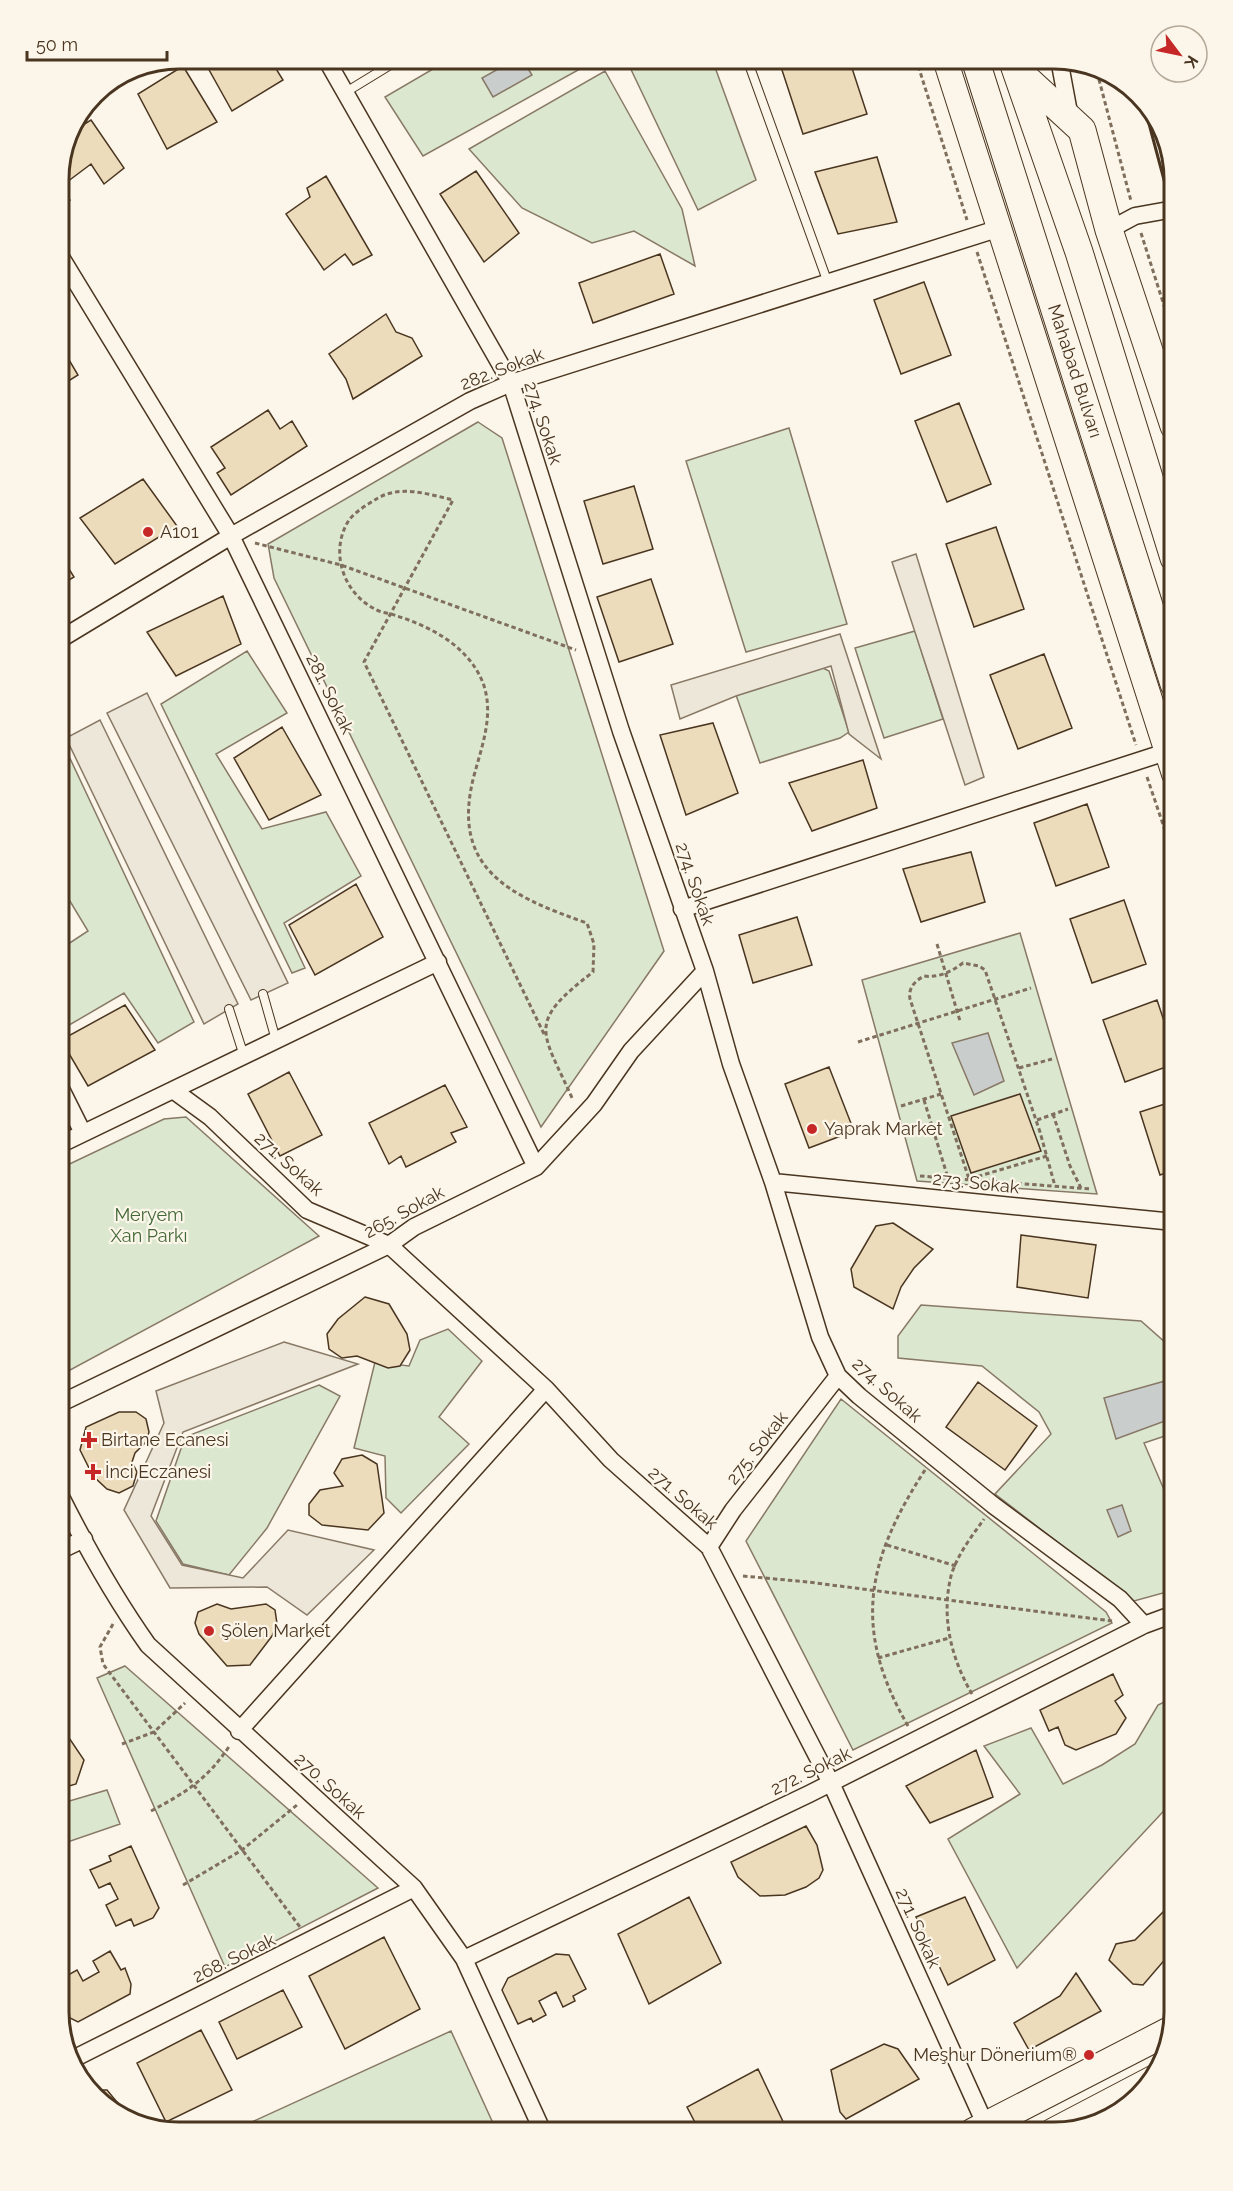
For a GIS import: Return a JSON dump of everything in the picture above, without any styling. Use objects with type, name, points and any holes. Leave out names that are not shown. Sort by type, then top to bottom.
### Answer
[{"type":"main road","points":[[948,69],[1164,736]]},
{"type":"main road","name":"Mahabad Bulvarı","points":[[978,69],[1164,653]]},
{"type":"main road","points":[[1015,69],[1079,252],[1164,526]]},
{"type":"main road","points":[[1019,69],[1082,130],[1109,230],[1164,396]]},
{"type":"main road","points":[[994,2122],[1161,2035]]},
{"type":"main road","points":[[1079,2119],[1129,2092]]},
{"type":"street","name":"274. Sokak","points":[[332,69],[511,383],[597,658],[705,971],[731,1064],[773,1182],[820,1337],[838,1376],[859,1396],[993,1505],[1120,1599],[1144,1625]]},
{"type":"street","points":[[1061,69],[1070,119]]},
{"type":"street","points":[[1109,230],[1135,216],[1164,211]]},
{"type":"street","name":"282. Sokak","points":[[69,634],[231,536],[470,401],[511,383],[1000,228]]},
{"type":"street","name":"281. Sokak","points":[[69,271],[231,536],[536,1167]]},
{"type":"street","points":[[682,909],[1164,753]]},
{"type":"street","points":[[69,1140],[438,962]]},
{"type":"street","name":"265. Sokak","points":[[69,1399],[389,1245],[414,1227],[536,1167],[581,1118],[631,1051],[705,971]]},
{"type":"street","name":"271. Sokak","points":[[173,1090],[210,1117],[307,1210],[389,1245],[546,1389],[611,1460],[709,1547],[831,1783],[977,2122]]},
{"type":"street","points":[[69,1105],[83,1133]]},
{"type":"street","name":"273. Sokak","points":[[773,1182],[1164,1221]]},
{"type":"street","name":"275. Sokak","points":[[709,1547],[734,1510],[838,1376]]},
{"type":"street","points":[[239,1731],[546,1389]]},
{"type":"street","name":"270. Sokak","points":[[69,1512],[122,1607],[148,1645],[239,1731],[414,1888],[464,1959],[538,2122]]},
{"type":"street","points":[[69,1546],[84,1539]]},
{"type":"street","name":"272. Sokak","points":[[464,1959],[831,1783],[1144,1625],[1164,1618]]},
{"type":"street","name":"268. Sokak","points":[[78,2056],[414,1888]]},
{"type":"lane","points":[[346,92],[383,69]]},
{"type":"lane","points":[[751,69],[828,284]]},
{"type":"lane","points":[[263,994],[276,1040]]},
{"type":"lane","points":[[229,1009],[244,1056]]},
{"type":"path","points":[[919,69],[1164,827]]},
{"type":"path","points":[[544,1034],[548,1015],[560,999],[593,972],[594,944],[587,923],[511,891],[485,868],[470,838],[468,806],[484,743],[488,707],[482,683],[465,652],[435,632],[390,614],[375,610],[354,593],[342,573],[342,539],[350,520],[365,505],[387,493],[414,491],[453,500],[404,588],[390,614],[364,662],[544,1034],[581,1118]]},
{"type":"path","points":[[231,536],[341,565],[597,658]]},
{"type":"path","points":[[936,944],[960,1021]]},
{"type":"path","points":[[969,1179],[910,999],[912,987],[924,976],[945,974],[963,963],[979,966],[985,970],[1036,1120],[1055,1186]]},
{"type":"path","points":[[858,1042],[996,1001],[1031,988]]},
{"type":"path","points":[[1019,1068],[1052,1059]]},
{"type":"path","points":[[901,1106],[941,1094]]},
{"type":"path","points":[[924,1100],[948,1178]]},
{"type":"path","points":[[1036,1120],[1068,1109]]},
{"type":"path","points":[[1053,1114],[1070,1166],[1081,1189]]},
{"type":"path","points":[[969,1179],[1047,1156]]},
{"type":"path","points":[[920,1176],[1091,1189]]},
{"type":"path","points":[[916,1740],[890,1696],[873,1644],[872,1590],[903,1504],[934,1456]]},
{"type":"path","points":[[980,1708],[960,1672],[950,1638],[949,1600],[952,1575],[964,1547],[993,1505]]},
{"type":"path","points":[[887,1545],[956,1566]]},
{"type":"path","points":[[724,1575],[872,1590],[1144,1625]]},
{"type":"path","points":[[122,1607],[100,1647],[103,1664],[310,1942]]},
{"type":"path","points":[[878,1658],[950,1638]]},
{"type":"path","points":[[122,1744],[154,1732],[197,1691]]},
{"type":"path","points":[[151,1811],[194,1786],[216,1768],[239,1731]]},
{"type":"path","points":[[183,1885],[242,1850],[274,1822],[311,1795]]},
{"type":"green space","points":[[433,69],[580,69],[423,156],[385,97]]},
{"type":"green space","points":[[631,69],[716,69],[756,180],[698,210]]},
{"type":"green space","points":[[605,71],[682,209],[695,266],[634,231],[592,243],[522,208],[469,149]]},
{"type":"green space","points":[[478,422],[502,438],[664,951],[541,1127],[274,578],[268,544]]},
{"type":"green space","points":[[789,428],[847,624],[746,652],[686,461]]},
{"type":"green space","points":[[915,631],[943,719],[884,738],[855,648]]},
{"type":"green space","points":[[247,651],[287,713],[216,754],[262,829],[326,812],[361,876],[284,923],[305,968],[292,973],[161,704]]},
{"type":"green space","points":[[821,667],[829,671],[849,732],[840,738],[760,763],[736,695]]},
{"type":"green space","points":[[69,756],[194,1022],[158,1043],[124,993],[69,1025],[69,943],[88,931],[69,900]]},
{"type":"green space","points":[[1020,933],[1097,1194],[917,1181],[862,980]]},
{"type":"green space","name":"Meryem Xan Parkı","points":[[186,1117],[319,1236],[69,1371],[69,1164],[164,1119]]},
{"type":"green space","points":[[921,1305],[1141,1321],[1164,1341],[1164,1436],[1144,1443],[1164,1490],[1164,1593],[1134,1601],[995,1494],[1051,1434],[1039,1412],[982,1366],[898,1358],[898,1336]]},
{"type":"green space","points":[[448,1329],[482,1361],[439,1417],[469,1444],[401,1513],[386,1498],[385,1456],[354,1448],[375,1362],[409,1366],[420,1340]]},
{"type":"green space","points":[[319,1385],[340,1396],[267,1528],[229,1575],[183,1564],[156,1521],[185,1437]]},
{"type":"green space","points":[[841,1399],[1106,1612],[1112,1623],[853,1750],[746,1541]]},
{"type":"green space","points":[[125,1666],[378,1888],[225,1967],[97,1678]]},
{"type":"green space","points":[[1164,1702],[1164,1811],[1017,1968],[948,1839],[1020,1794],[984,1746],[1031,1728],[1063,1784],[1102,1765],[1135,1744],[1158,1705]]},
{"type":"green space","points":[[107,1790],[120,1824],[69,1842],[69,1801]]},
{"type":"green space","points":[[451,2031],[492,2122],[252,2122]]},
{"type":"shaded area","points":[[498,69],[528,69],[532,75],[493,97],[482,78]]},
{"type":"shaded area","points":[[916,554],[984,777],[965,785],[892,562]]},
{"type":"shaded area","points":[[840,634],[881,759],[849,734],[831,666],[736,696],[680,719],[671,685]]},
{"type":"shaded area","points":[[147,693],[288,983],[251,1000],[107,713]]},
{"type":"shaded area","points":[[100,720],[238,1004],[204,1024],[69,744],[69,736]]},
{"type":"shaded area","points":[[988,1033],[1004,1081],[974,1095],[952,1043]]},
{"type":"shaded area","points":[[284,1342],[358,1364],[183,1432],[151,1516],[182,1565],[243,1578],[288,1530],[374,1550],[307,1615],[267,1587],[170,1588],[124,1510],[164,1423],[156,1391]]},
{"type":"shaded area","points":[[1164,1381],[1164,1421],[1116,1439],[1104,1398]]},
{"type":"shaded area","points":[[1122,1505],[1131,1531],[1118,1537],[1107,1510]]},
{"type":"building","points":[[178,69],[185,69],[217,122],[167,149],[138,94]]},
{"type":"building","points":[[209,69],[276,69],[283,80],[232,111]]},
{"type":"building","points":[[782,69],[852,69],[867,114],[803,134]]},
{"type":"building","points":[[91,120],[124,168],[104,184],[91,164],[69,180],[70,164],[77,137],[84,124]]},
{"type":"building","points":[[877,157],[897,222],[838,234],[815,172]]},
{"type":"building","points":[[476,171],[519,233],[484,262],[440,194]]},
{"type":"building","points":[[326,176],[372,255],[353,265],[345,254],[324,270],[286,214],[310,197],[307,188]]},
{"type":"building","points":[[660,254],[674,294],[593,323],[579,283]]},
{"type":"building","points":[[924,282],[951,355],[901,374],[874,300]]},
{"type":"building","points":[[386,314],[396,332],[412,338],[422,356],[353,399],[346,379],[329,354]]},
{"type":"building","points":[[69,360],[78,375],[69,381]]},
{"type":"building","points":[[959,403],[991,484],[947,502],[915,421]]},
{"type":"building","points":[[268,410],[280,429],[292,421],[307,446],[231,495],[217,473],[225,468],[211,447]]},
{"type":"building","points":[[143,479],[177,526],[115,564],[80,518]]},
{"type":"building","points":[[634,486],[653,549],[603,564],[584,501]]},
{"type":"building","points":[[996,527],[1024,609],[974,627],[946,544]]},
{"type":"building","points":[[69,569],[74,577],[69,580]]},
{"type":"building","points":[[651,579],[673,644],[619,662],[597,597]]},
{"type":"building","points":[[223,596],[241,644],[176,676],[147,632]]},
{"type":"building","points":[[1044,654],[1072,728],[1018,749],[990,675]]},
{"type":"building","points":[[713,723],[738,793],[686,815],[660,735]]},
{"type":"building","points":[[282,727],[321,795],[269,820],[234,758]]},
{"type":"building","points":[[863,760],[877,808],[812,831],[789,783]]},
{"type":"building","points":[[1087,804],[1109,867],[1056,886],[1034,823]]},
{"type":"building","points":[[971,852],[985,902],[921,922],[903,869]]},
{"type":"building","points":[[356,884],[383,937],[315,975],[289,925]]},
{"type":"building","points":[[1124,900],[1146,964],[1092,983],[1070,919]]},
{"type":"building","points":[[797,917],[812,965],[753,983],[739,935]]},
{"type":"building","points":[[1157,1000],[1164,1021],[1164,1068],[1125,1082],[1103,1020]]},
{"type":"building","points":[[125,1005],[155,1050],[88,1086],[69,1054],[69,1036]]},
{"type":"building","points":[[829,1067],[854,1131],[809,1148],[785,1084]]},
{"type":"building","points":[[289,1072],[322,1135],[280,1156],[248,1094]]},
{"type":"building","points":[[445,1085],[467,1127],[451,1133],[456,1142],[406,1167],[401,1156],[389,1164],[369,1123]]},
{"type":"building","points":[[1020,1094],[1041,1151],[971,1173],[951,1116]]},
{"type":"building","points":[[1164,1104],[1164,1174],[1160,1175],[1140,1112]]},
{"type":"building","points":[[893,1223],[933,1249],[914,1268],[901,1287],[893,1309],[854,1287],[851,1269],[876,1226]]},
{"type":"building","points":[[1021,1235],[1096,1245],[1088,1298],[1017,1287]]},
{"type":"building","points":[[365,1297],[389,1304],[407,1334],[410,1350],[400,1366],[388,1368],[357,1356],[342,1358],[329,1349],[327,1334],[338,1319]]},
{"type":"building","points":[[978,1382],[1037,1426],[1005,1470],[946,1427]]},
{"type":"building","points":[[119,1412],[136,1412],[146,1419],[149,1432],[146,1442],[135,1453],[132,1462],[137,1472],[133,1486],[119,1493],[107,1489],[93,1476],[80,1450],[86,1427]]},
{"type":"building","points":[[362,1455],[377,1464],[384,1513],[368,1530],[322,1525],[309,1515],[309,1504],[320,1490],[343,1486],[334,1473],[342,1459]]},
{"type":"building","points":[[217,1604],[231,1609],[266,1604],[275,1610],[277,1624],[272,1636],[250,1665],[227,1666],[199,1634],[195,1623],[198,1612]]},
{"type":"building","points":[[1113,1674],[1123,1695],[1115,1701],[1126,1718],[1116,1734],[1076,1750],[1065,1745],[1058,1727],[1049,1731],[1040,1710]]},
{"type":"building","points":[[69,1738],[84,1760],[76,1784],[69,1786]]},
{"type":"building","points":[[976,1750],[993,1797],[930,1823],[906,1786]]},
{"type":"building","points":[[806,1826],[817,1845],[823,1870],[819,1878],[806,1887],[785,1895],[760,1896],[738,1877],[731,1862]]},
{"type":"building","points":[[131,1846],[159,1908],[153,1918],[134,1926],[131,1919],[116,1926],[106,1905],[118,1899],[110,1883],[99,1888],[90,1870],[111,1861],[109,1856]]},
{"type":"building","points":[[689,1897],[721,1963],[649,2004],[618,1934]]},
{"type":"building","points":[[965,1897],[995,1960],[948,1985],[916,1917]]},
{"type":"building","points":[[1164,1911],[1164,1961],[1143,1985],[1133,1984],[1109,1960],[1116,1944],[1135,1940]]},
{"type":"building","points":[[384,1937],[420,2009],[345,2049],[309,1976]]},
{"type":"building","points":[[110,1951],[121,1970],[125,1968],[131,1984],[130,1994],[78,2022],[69,2018],[69,1974],[77,1970],[83,1981],[99,1972],[93,1961]]},
{"type":"building","points":[[556,1954],[569,1955],[586,1989],[573,1996],[575,2001],[563,2007],[556,1992],[539,2001],[546,2015],[533,2022],[531,2018],[518,2024],[502,1990],[508,1978]]},
{"type":"building","points":[[1076,1973],[1101,2011],[1029,2050],[1014,2023],[1060,1996]]},
{"type":"building","points":[[283,1990],[302,2027],[237,2059],[219,2022]]},
{"type":"building","points":[[201,2030],[232,2090],[166,2121],[137,2063]]},
{"type":"building","points":[[884,2044],[898,2049],[919,2079],[846,2119],[840,2112],[831,2070]]},
{"type":"building","points":[[758,2069],[783,2122],[695,2122],[687,2107]]},
{"type":"building","points":[[101,2090],[107,2090],[117,2103]]},
{"type":"wall","points":[[1149,124],[1164,180]]},
{"type":"place","name":"A101","points":[[148,532]]},
{"type":"place","name":"Yaprak Market","points":[[812,1129]]},
{"type":"place","name":"Birtane Ecanesi","points":[[89,1440]]},
{"type":"place","name":"İnci Eczanesi","points":[[93,1472]]},
{"type":"place","name":"Şölen Market","points":[[209,1631]]},
{"type":"place","name":"Meşhur Dönerium®","points":[[1089,2055]]}]
